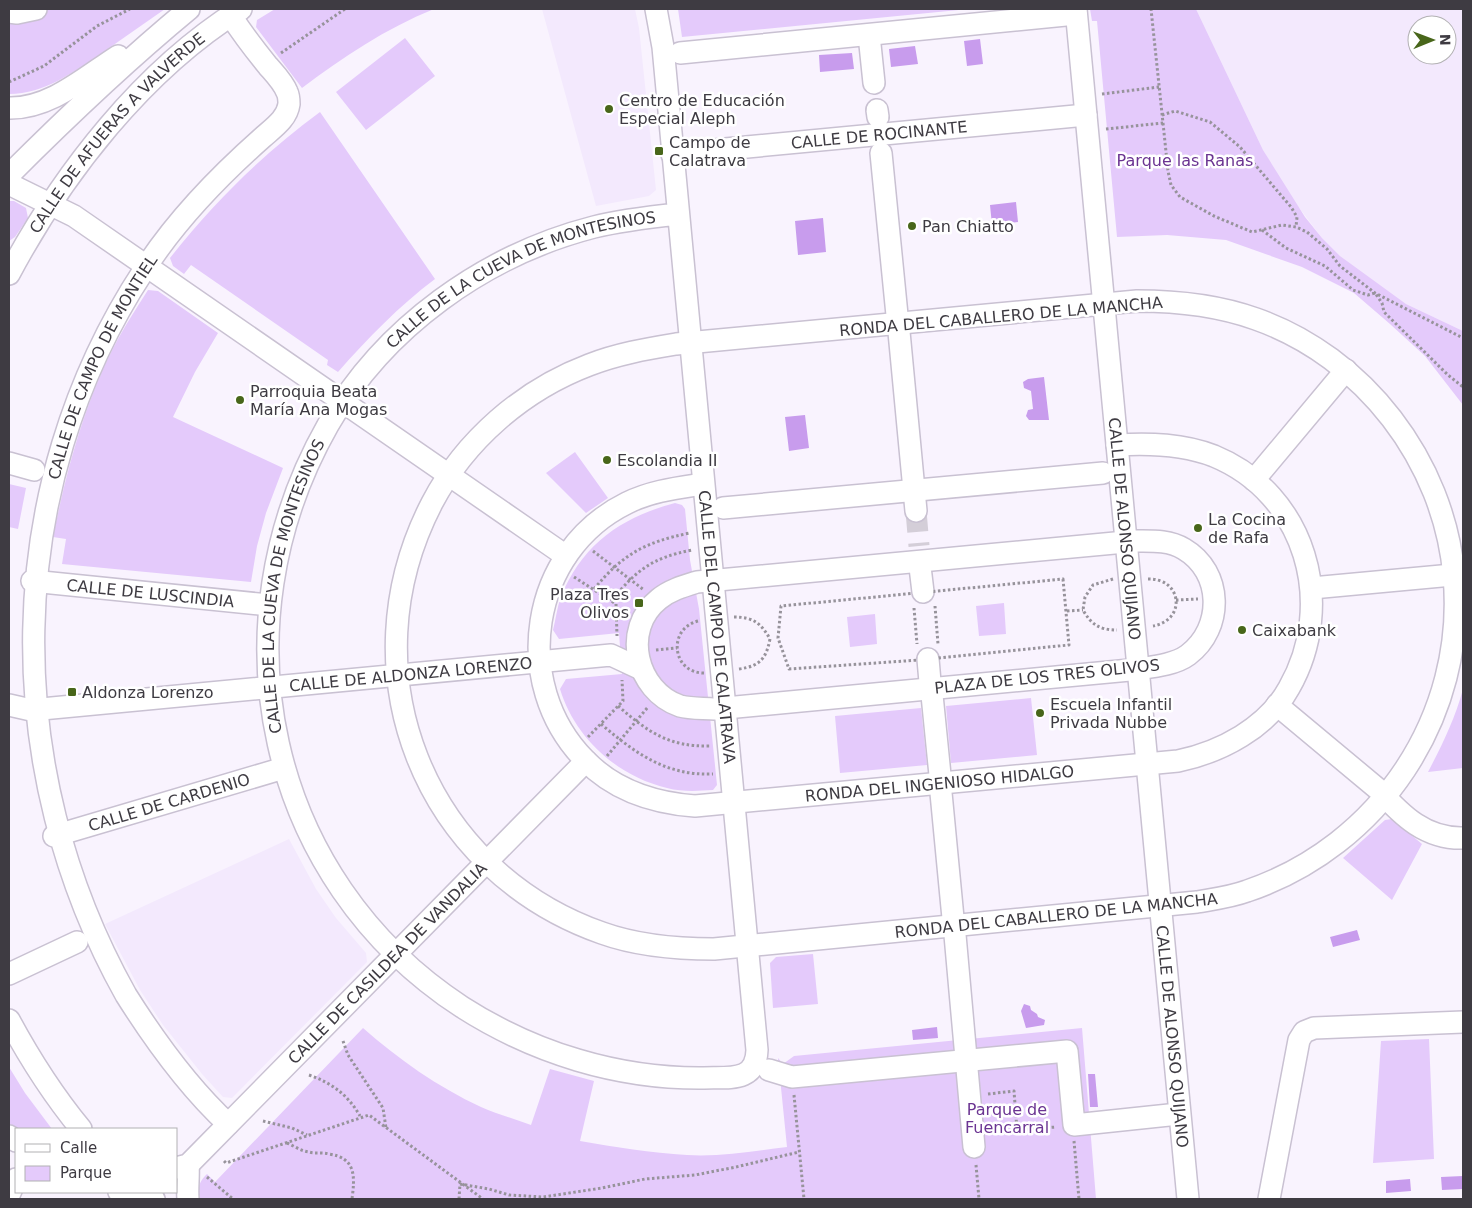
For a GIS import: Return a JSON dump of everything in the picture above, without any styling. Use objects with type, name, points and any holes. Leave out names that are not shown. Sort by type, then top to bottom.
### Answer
[{"type":"street","points":[[9,12],[17,13],[36,9]]},
{"type":"street","points":[[9,108],[39,104],[65,90],[189,9]]},
{"type":"street","name":"CALLE DE AFUERAS A VALVERDE","points":[[9,174],[76,108],[136,53],[189,9]]},
{"type":"street","name":"CALLE DEL CAMPO DE CALATRAVA","points":[[656,9],[662,47],[757,1059],[762,1068]]},
{"type":"street","name":"CALLE DE AFUERAS A VALVERDE","points":[[9,274],[27,240],[88,151],[151,81],[180,55],[236,12]]},
{"type":"street","name":"CALLE DE CAMPO DE MONTIEL","points":[[228,1124],[214,1111],[170,1059],[141,1020],[113,974],[64,869],[54,836],[31,710],[28,645],[33,562],[46,496],[69,417],[93,360],[146,266],[179,223],[231,166],[279,123],[288,108],[289,100],[283,85],[244,35],[236,12]]},
{"type":"street","points":[[680,53],[869,35],[1076,12]]},
{"type":"street","name":"CALLE DE ALONSO QUIJANO","points":[[1076,12],[1188,1199]]},
{"type":"street","points":[[869,35],[874,83]]},
{"type":"street","name":"CALLE DE ROCINANTE","points":[[672,154],[1086,115]]},
{"type":"street","points":[[881,153],[916,500]]},
{"type":"street","points":[[9,184],[74,216],[449,474],[568,565]]},
{"type":"street","name":"CALLE DE LA CUEVA DE MONTESINOS","points":[[678,214],[624,221],[594,228],[535,247],[486,271],[448,295],[410,326],[378,358],[342,401],[318,443],[296,490],[277,555],[269,605],[267,635],[269,687],[284,768],[312,839],[328,868],[373,931],[395,954],[438,990],[490,1024],[538,1047],[566,1057],[612,1069],[674,1077],[739,1076],[762,1068]]},
{"type":"street","name":"RONDA DEL CABALLERO DE LA MANCHA","points":[[1166,301],[1194,303],[1235,312],[1294,336],[1313,346],[1346,370],[1382,405],[1423,467],[1443,518],[1459,574],[1454,631],[1448,669],[1441,695],[1420,745],[1407,767],[1385,797],[1345,837],[1321,855],[1284,876],[1247,891],[1222,898],[1161,907],[714,949],[671,948],[603,934],[573,922],[547,908],[507,881],[486,862],[454,824],[428,782],[413,747],[397,675],[398,608],[406,568],[426,516],[449,474],[477,440],[499,419],[526,398],[555,380],[587,365],[619,354],[690,343],[1104,304],[1166,301]]},
{"type":"street","points":[[1254,480],[1346,370]]},
{"type":"street","name":"RONDA DEL INGENIOSO HIDALGO","points":[[704,484],[650,494],[626,503],[595,524],[568,565],[553,578],[544,605],[539,629],[539,661],[544,687],[559,725],[592,754],[615,783],[654,800],[694,806],[734,804],[1148,764],[1192,758],[1225,745],[1263,720],[1277,705],[1297,672],[1309,637],[1312,619],[1312,588],[1304,554],[1292,525],[1280,507],[1254,480],[1236,467],[1213,456],[1185,448],[1158,444],[1117,445]]},
{"type":"street","points":[[9,463],[34,470]]},
{"type":"street","points":[[724,508],[916,500],[1103,473]]},
{"type":"street","name":"PLAZA DE LOS TRES OLIVOS","points":[[1126,541],[1159,541],[1172,544],[1194,556],[1206,570],[1213,588],[1215,602],[1214,617],[1209,631],[1200,645],[1187,657],[1173,662],[1138,669],[725,709],[693,708],[667,699],[646,680],[629,653],[643,619],[658,600],[674,590],[698,582],[1126,541]]},
{"type":"street","points":[[919,555],[923,592]]},
{"type":"street","points":[[1312,588],[1459,574]]},
{"type":"street","name":"CALLE DE LUSCINDIA","points":[[32,581],[269,605]]},
{"type":"street","points":[[928,652],[974,1141]]},
{"type":"street","name":"CALLE DE ALDONZA LORENZO","points":[[9,705],[31,710],[629,653]]},
{"type":"street","points":[[1277,705],[1420,828],[1436,835],[1463,838]]},
{"type":"street","name":"CALLE DE ALDONZA LORENZO","points":[[9,721],[31,710]]},
{"type":"street","name":"CALLE DE CASILDEA DE VANDALIA","points":[[189,1169],[228,1124],[592,754]]},
{"type":"street","name":"CALLE DE CARDENIO","points":[[54,836],[284,768]]},
{"type":"street","points":[[9,974],[77,942]]},
{"type":"street","points":[[9,1020],[29,1056],[59,1102],[80,1128]]},
{"type":"street","points":[[1269,1199],[1299,1040],[1304,1032],[1314,1028],[1463,1022]]},
{"type":"street","points":[[762,1068],[792,1077],[1066,1052],[1074,1125],[1169,1115]]},
{"type":"street","points":[[188,1199],[186,1183],[189,1169]]},
{"type":"street","points":[[9,1195],[15,1181]]},
{"type":"street","points":[[122,1193],[133,1199]]},
{"type":"path","points":[[9,82],[44,66],[97,26],[130,9]]},
{"type":"path","points":[[277,56],[345,9]]},
{"type":"path","points":[[1151,9],[1169,178],[1171,185],[1180,197],[1252,232],[1282,225],[1296,227],[1307,232],[1327,249],[1340,266],[1375,293],[1463,338]]},
{"type":"path","points":[[1101,94],[1159,87]]},
{"type":"path","points":[[1162,115],[1175,111],[1210,122],[1240,147],[1291,208],[1297,218],[1296,227]]},
{"type":"path","points":[[1105,129],[1163,123]]},
{"type":"path","points":[[1262,230],[1286,248],[1325,266],[1353,290],[1368,295],[1375,293]]},
{"type":"path","points":[[1375,293],[1382,303],[1384,312],[1448,375],[1463,387]]},
{"type":"path","points":[[594,589],[614,566],[636,550],[691,533]]},
{"type":"path","points":[[589,547],[648,593]]},
{"type":"path","points":[[611,601],[630,579],[650,563],[679,552],[693,550]]},
{"type":"path","points":[[568,565],[594,589],[616,604],[629,653],[623,701],[601,724],[592,754]]},
{"type":"path","points":[[1063,579],[1066,611],[1069,645],[928,652],[788,669],[778,638],[780,606],[923,592],[1063,579]]},
{"type":"path","points":[[1118,579],[1104,580],[1093,585],[1085,597],[1082,610],[1088,620],[1097,627],[1106,630],[1122,630]]},
{"type":"path","points":[[1144,579],[1161,580],[1170,587],[1175,594],[1176,600],[1176,608],[1171,617],[1164,623],[1148,626]]},
{"type":"path","points":[[923,592],[928,652]]},
{"type":"path","points":[[923,592],[928,652]]},
{"type":"path","points":[[1176,600],[1204,599]]},
{"type":"path","points":[[1066,611],[1082,610]]},
{"type":"path","points":[[728,618],[747,618],[756,621],[764,628],[770,639],[767,652],[759,663],[748,668],[734,670]]},
{"type":"path","points":[[704,620],[688,624],[683,629],[677,641],[677,648],[685,666],[700,673],[708,673]]},
{"type":"path","points":[[770,639],[778,638]]},
{"type":"path","points":[[629,653],[677,648]]},
{"type":"path","points":[[592,754],[621,740],[651,703]]},
{"type":"path","points":[[618,706],[636,722],[665,740],[693,747],[717,746]]},
{"type":"path","points":[[601,724],[653,762],[690,773],[719,773]]},
{"type":"path","points":[[343,1040],[348,1055],[383,1108],[386,1128]]},
{"type":"path","points":[[309,1075],[338,1089],[346,1096],[360,1116]]},
{"type":"path","points":[[792,1077],[804,1199]]},
{"type":"path","points":[[970,1095],[1014,1091],[1018,1130]]},
{"type":"path","points":[[224,1161],[226,1163],[369,1114],[460,1184],[483,1199]]},
{"type":"path","points":[[263,1121],[292,1128],[307,1135]]},
{"type":"path","points":[[979,1199],[974,1141],[1018,1130],[1074,1125],[1079,1199]]},
{"type":"path","points":[[286,1143],[308,1152],[326,1153],[342,1157],[348,1162],[354,1179],[352,1199]]},
{"type":"path","points":[[460,1184],[509,1195],[543,1197],[645,1179],[704,1173],[799,1152]]},
{"type":"path","points":[[189,1169],[233,1199]]},
{"type":"path","points":[[459,1199],[460,1184]]},
{"type":"shaded area","name":"Centro de Educación Especial Aleph","points":[[542,9],[635,9],[639,28],[656,190],[649,196],[596,206]]},
{"type":"shaded area","points":[[1196,9],[1463,9],[1463,331],[1406,304],[1380,288],[1340,256],[1322,238],[1288,193],[1263,150]]},
{"type":"shaded area","points":[[980,39],[983,64],[967,66],[964,41]]},
{"type":"shaded area","points":[[915,46],[918,64],[891,67],[889,49]]},
{"type":"shaded area","points":[[852,53],[854,69],[820,72],[819,55]]},
{"type":"shaded area","points":[[1016,202],[1018,222],[992,225],[990,205]]},
{"type":"shaded area","points":[[823,218],[826,252],[798,255],[795,221]]},
{"type":"shaded area","points":[[1044,377],[1049,420],[1029,420],[1026,416],[1028,410],[1033,409],[1031,391],[1024,388],[1023,382],[1028,379]]},
{"type":"shaded area","points":[[805,415],[809,448],[789,451],[785,417]]},
{"type":"shaded area","points":[[289,839],[316,889],[336,918],[366,953],[367,962],[232,1098],[223,1097],[163,1025],[140,990],[105,924]]},
{"type":"shaded area","points":[[1357,930],[1360,940],[1333,947],[1330,937]]},
{"type":"shaded area","points":[[1024,1004],[1030,1006],[1031,1010],[1038,1017],[1045,1020],[1044,1025],[1026,1028],[1021,1011]]},
{"type":"shaded area","points":[[937,1027],[938,1038],[913,1040],[912,1030]]},
{"type":"shaded area","points":[[1088,1074],[1095,1074],[1098,1107],[1090,1107]]},
{"type":"shaded area","points":[[1463,1176],[1463,1189],[1442,1190],[1441,1177]]},
{"type":"shaded area","points":[[1410,1179],[1411,1191],[1386,1193],[1386,1181]]},
{"type":"green space","points":[[9,9],[165,9],[58,81],[35,90],[9,94]]},
{"type":"green space","points":[[275,9],[434,9],[398,25],[365,44],[302,88],[256,27],[257,20]]},
{"type":"green space","points":[[678,9],[969,9],[682,37]]},
{"type":"green space","name":"Parque las Ranas","points":[[1090,9],[1196,9],[1263,150],[1305,217],[1322,238],[1340,256],[1406,304],[1463,331],[1463,405],[1425,356],[1354,293],[1302,267],[1226,240],[1167,235],[1117,237],[1097,21],[1092,21]]},
{"type":"green space","points":[[405,38],[435,76],[366,130],[336,92]]},
{"type":"green space","points":[[320,112],[435,279],[384,323],[338,372],[327,365],[328,360],[191,265],[184,274],[173,266],[170,258],[204,217],[240,180]]},
{"type":"green space","points":[[9,201],[14,201],[26,208],[28,218],[15,237],[9,241]]},
{"type":"green space","points":[[148,290],[158,291],[218,333],[195,372],[173,417],[283,468],[266,513],[257,546],[251,582],[62,564],[66,539],[53,537],[78,435],[106,362],[121,333]]},
{"type":"green space","points":[[575,452],[608,498],[586,513],[546,473]]},
{"type":"green space","points":[[9,484],[26,488],[18,529],[9,527]]},
{"type":"green space","points":[[675,503],[682,505],[685,509],[690,560],[699,609],[717,785],[713,790],[684,791],[667,788],[631,774],[615,764],[587,739],[567,707],[560,689],[566,679],[622,674],[619,633],[559,639],[553,630],[560,601],[570,578],[580,562],[606,535],[638,516]]},
{"type":"green space","points":[[1004,603],[1006,634],[979,636],[976,606]]},
{"type":"green space","points":[[875,614],[877,644],[850,647],[847,617]]},
{"type":"green space","points":[[1463,689],[1463,768],[1428,772],[1452,721]]},
{"type":"green space","points":[[1031,698],[1037,755],[951,763],[946,706]]},
{"type":"green space","points":[[921,708],[927,765],[840,773],[835,716]]},
{"type":"green space","points":[[1392,819],[1422,844],[1392,900],[1343,858],[1385,820]]},
{"type":"green space","points":[[813,954],[818,1004],[773,1008],[770,963],[776,957]]},
{"type":"green space","name":"Parque de Fuencarral","points":[[363,1028],[390,1051],[434,1081],[465,1099],[493,1112],[531,1125],[550,1069],[594,1081],[580,1141],[674,1154],[712,1155],[787,1147],[778,1058],[783,1064],[794,1056],[1082,1028],[1096,1199],[200,1199],[199,1185],[207,1174],[215,1182]]},
{"type":"green space","points":[[1429,1039],[1434,1159],[1373,1163],[1381,1041]]},
{"type":"green space","points":[[9,1067],[25,1093],[51,1128],[15,1128],[9,1125]]},
{"type":"tunnel","points":[[916,511],[919,546]]},
{"type":"place","name":"Centro de Educación Especial Aleph","points":[[609,109]]},
{"type":"place","name":"Campo de Calatrava","points":[[659,151]]},
{"type":"place","name":"Pan Chiatto","points":[[912,226]]},
{"type":"place","name":"Parroquia Beata María Ana Mogas","points":[[240,400]]},
{"type":"place","name":"Escolandia II","points":[[607,460]]},
{"type":"place","name":"La Cocina de Rafa","points":[[1198,528]]},
{"type":"place","name":"Plaza Tres Olivos","points":[[639,603]]},
{"type":"place","name":"Caixabank","points":[[1242,630]]},
{"type":"place","name":"Aldonza Lorenzo","points":[[72,692]]},
{"type":"place","name":"Escuela Infantil Privada Nubbe","points":[[1040,713]]}]
